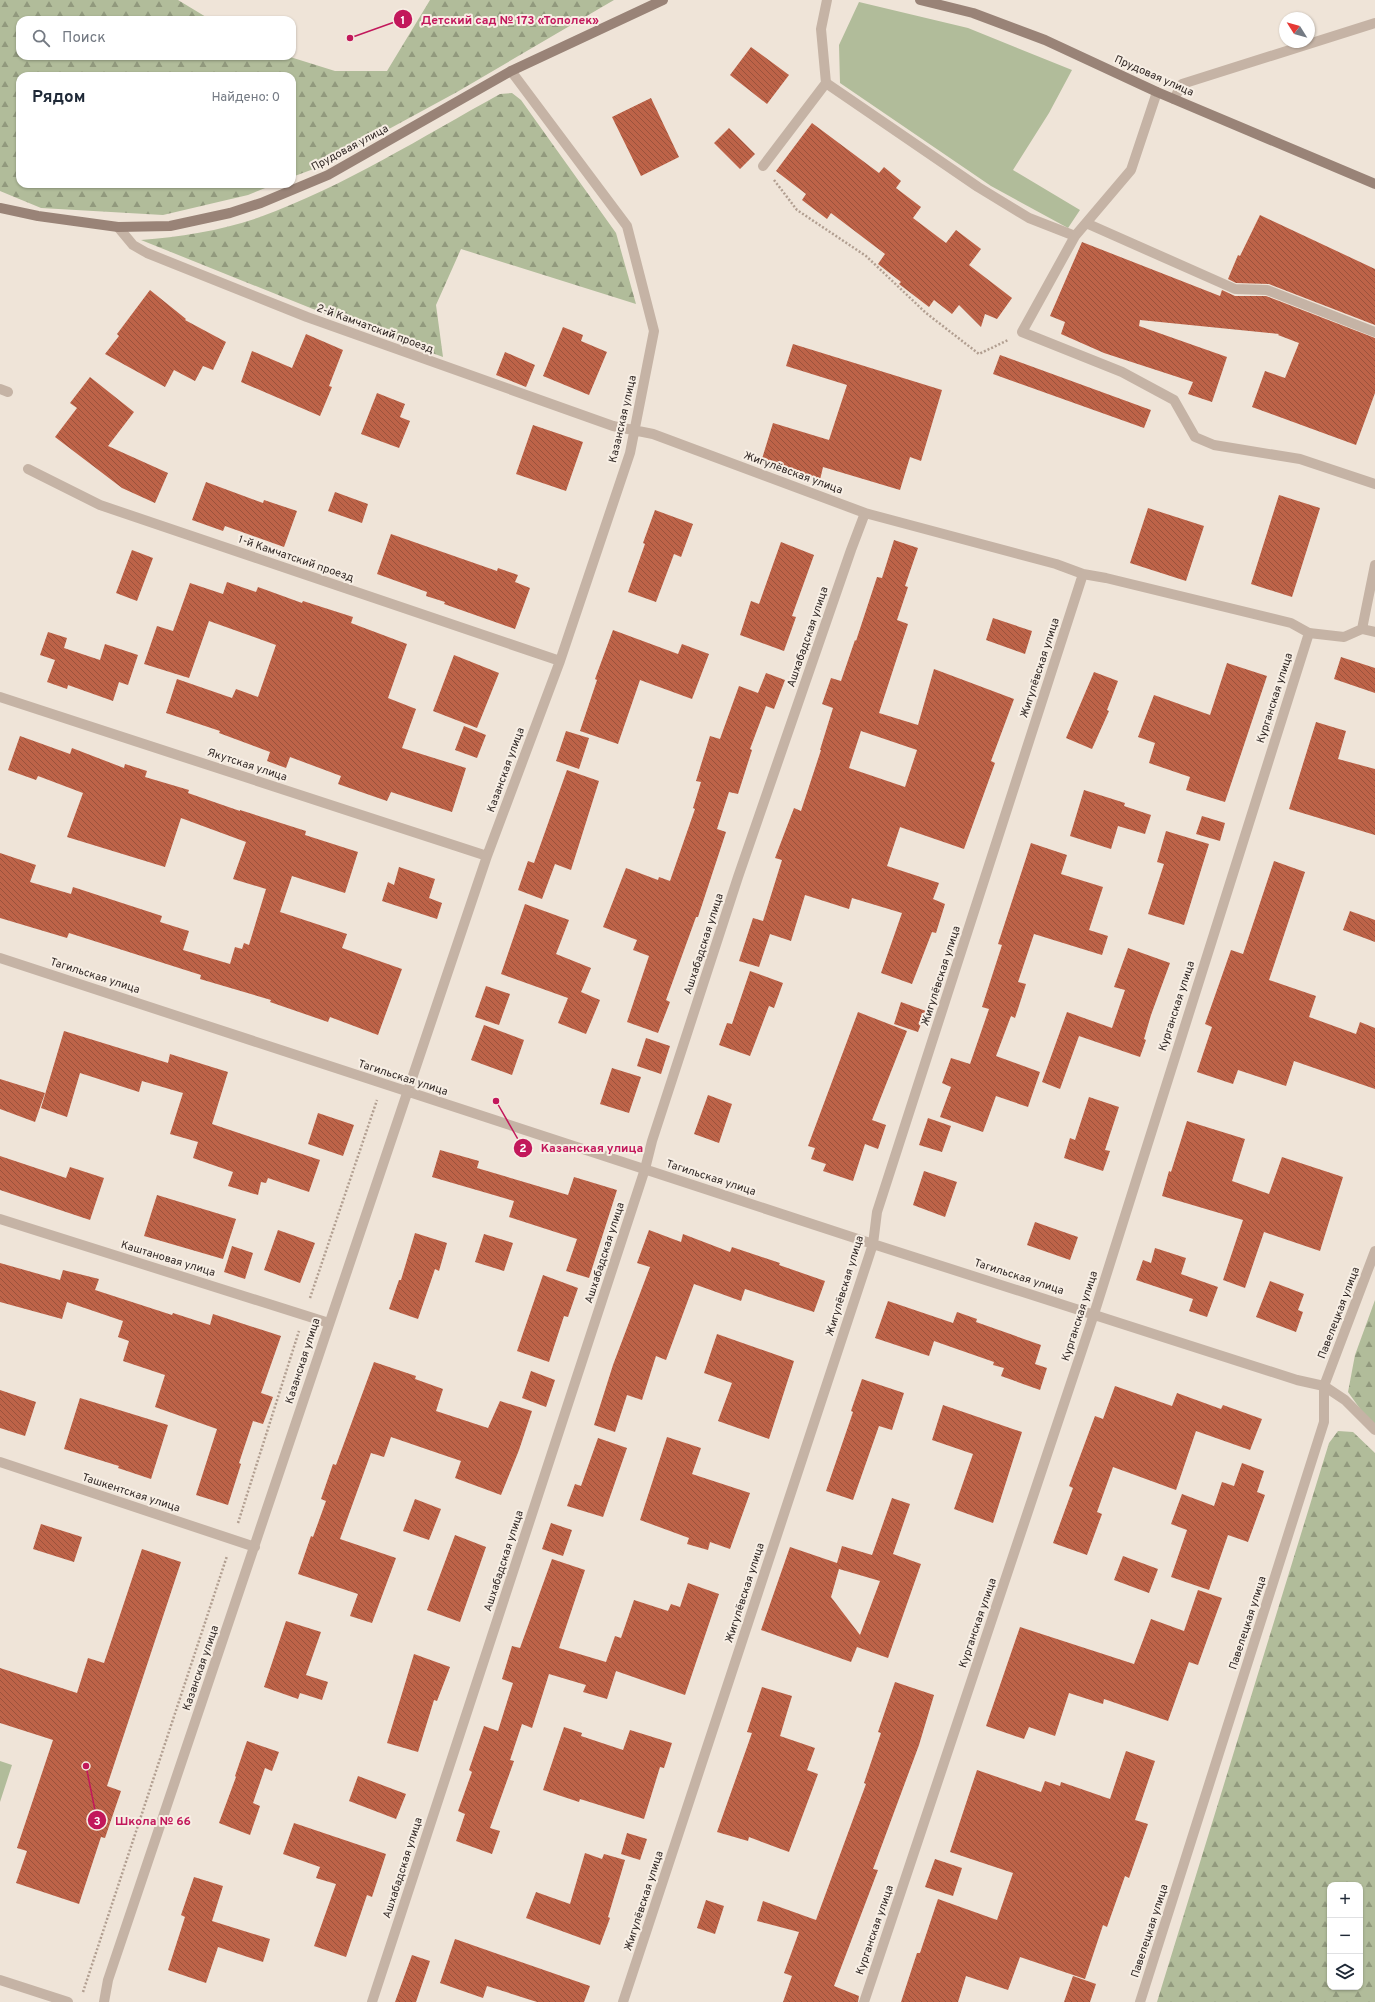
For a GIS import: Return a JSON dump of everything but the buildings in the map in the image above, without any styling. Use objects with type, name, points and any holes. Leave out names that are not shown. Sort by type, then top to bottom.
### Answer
[{"type":"main road","name":"Прудовая улица","points":[[0,208],[38,216],[118,227],[170,226],[230,213],[261,203],[328,175],[511,71],[663,0]]},
{"type":"main road","name":"Прудовая улица","points":[[920,0],[973,13],[1045,40],[1157,92],[1375,184]]},
{"type":"street","points":[[763,166],[826,83],[821,29],[827,0]]},
{"type":"street","points":[[1174,99],[1182,84],[1375,23]]},
{"type":"street","name":"Казанская улица","points":[[104,2002],[108,1980],[328,1323],[408,1092],[487,856],[560,661],[630,453],[635,431],[654,331],[627,226],[511,71]]},
{"type":"street","points":[[826,83],[889,124],[978,187],[1029,218],[1075,236]]},
{"type":"street","points":[[1157,92],[1131,170],[1075,236],[1022,332],[1122,372],[1174,400],[1195,437],[1214,445],[1300,459],[1375,484]]},
{"type":"street","points":[[1086,223],[1235,289],[1267,290],[1375,332]]},
{"type":"street","name":"2-й Камчатский проезд","points":[[118,227],[133,245],[147,253],[307,317],[613,426],[635,431]]},
{"type":"street","name":"Жигулёвская улица","points":[[635,431],[653,434],[865,513],[1056,564],[1083,574],[1106,578],[1291,623],[1309,633]]},
{"type":"street","name":"1-й Камчатский проезд","points":[[28,469],[100,505],[560,661]]},
{"type":"street","name":"Ашхабадская улица","points":[[372,2002],[645,1169],[652,1141],[741,870],[848,557],[865,513]]},
{"type":"street","points":[[1362,629],[1375,565]]},
{"type":"street","name":"Жигулёвская улица","points":[[624,2002],[873,1244],[877,1212],[1083,574]]},
{"type":"street","points":[[1309,633],[1344,637],[1362,629],[1375,632]]},
{"type":"street","name":"Курганская улица","points":[[864,2002],[1094,1314],[1309,633]]},
{"type":"street","name":"Якутская улица","points":[[0,697],[487,856]]},
{"type":"street","name":"Тагильская улица","points":[[0,958],[873,1244],[1297,1380],[1324,1386]]},
{"type":"street","name":"Каштановая улица","points":[[0,1219],[328,1323]]},
{"type":"street","name":"Павелецкая улица","points":[[1140,2002],[1324,1422],[1324,1386],[1375,1251]]},
{"type":"street","points":[[1324,1386],[1345,1400],[1375,1430]]},
{"type":"street","name":"Ташкентская улица","points":[[0,1462],[254,1547]]},
{"type":"street","points":[[0,1980],[68,2002]]},
{"type":"path","points":[[763,166],[797,210],[866,256],[926,313],[979,354],[1022,332]]},
{"type":"green space","points":[[0,0],[178,0],[204,16],[16,16],[16,60],[296,59],[335,71],[387,71],[430,0],[614,0],[457,92],[319,167],[296,176],[296,72],[16,72],[16,188],[265,188],[248,195],[163,215],[41,208],[0,191]]},
{"type":"green space","points":[[859,2],[968,28],[1072,70],[1049,113],[1013,170],[1080,210],[1068,228],[991,186],[840,83],[839,45]]},
{"type":"green space","points":[[512,93],[521,100],[616,233],[636,304],[461,249],[436,305],[443,357],[313,309],[141,240],[186,235],[232,226],[292,205],[383,160],[500,94]]},
{"type":"green space","points":[[1375,1300],[1375,1425],[1366,1417],[1348,1392],[1355,1355]]},
{"type":"green space","points":[[1338,1431],[1353,1432],[1375,1453],[1375,2002],[1157,2002],[1329,1443]]},
{"type":"green space","points":[[0,1761],[12,1765],[0,1802]]},
{"type":"place","name":"Детский сад № 173 «Тополек»","points":[[350,38]]},
{"type":"place","name":"Казанская улица","points":[[496,1101]]},
{"type":"place","name":"Школа № 66","points":[[86,1766]]}]
